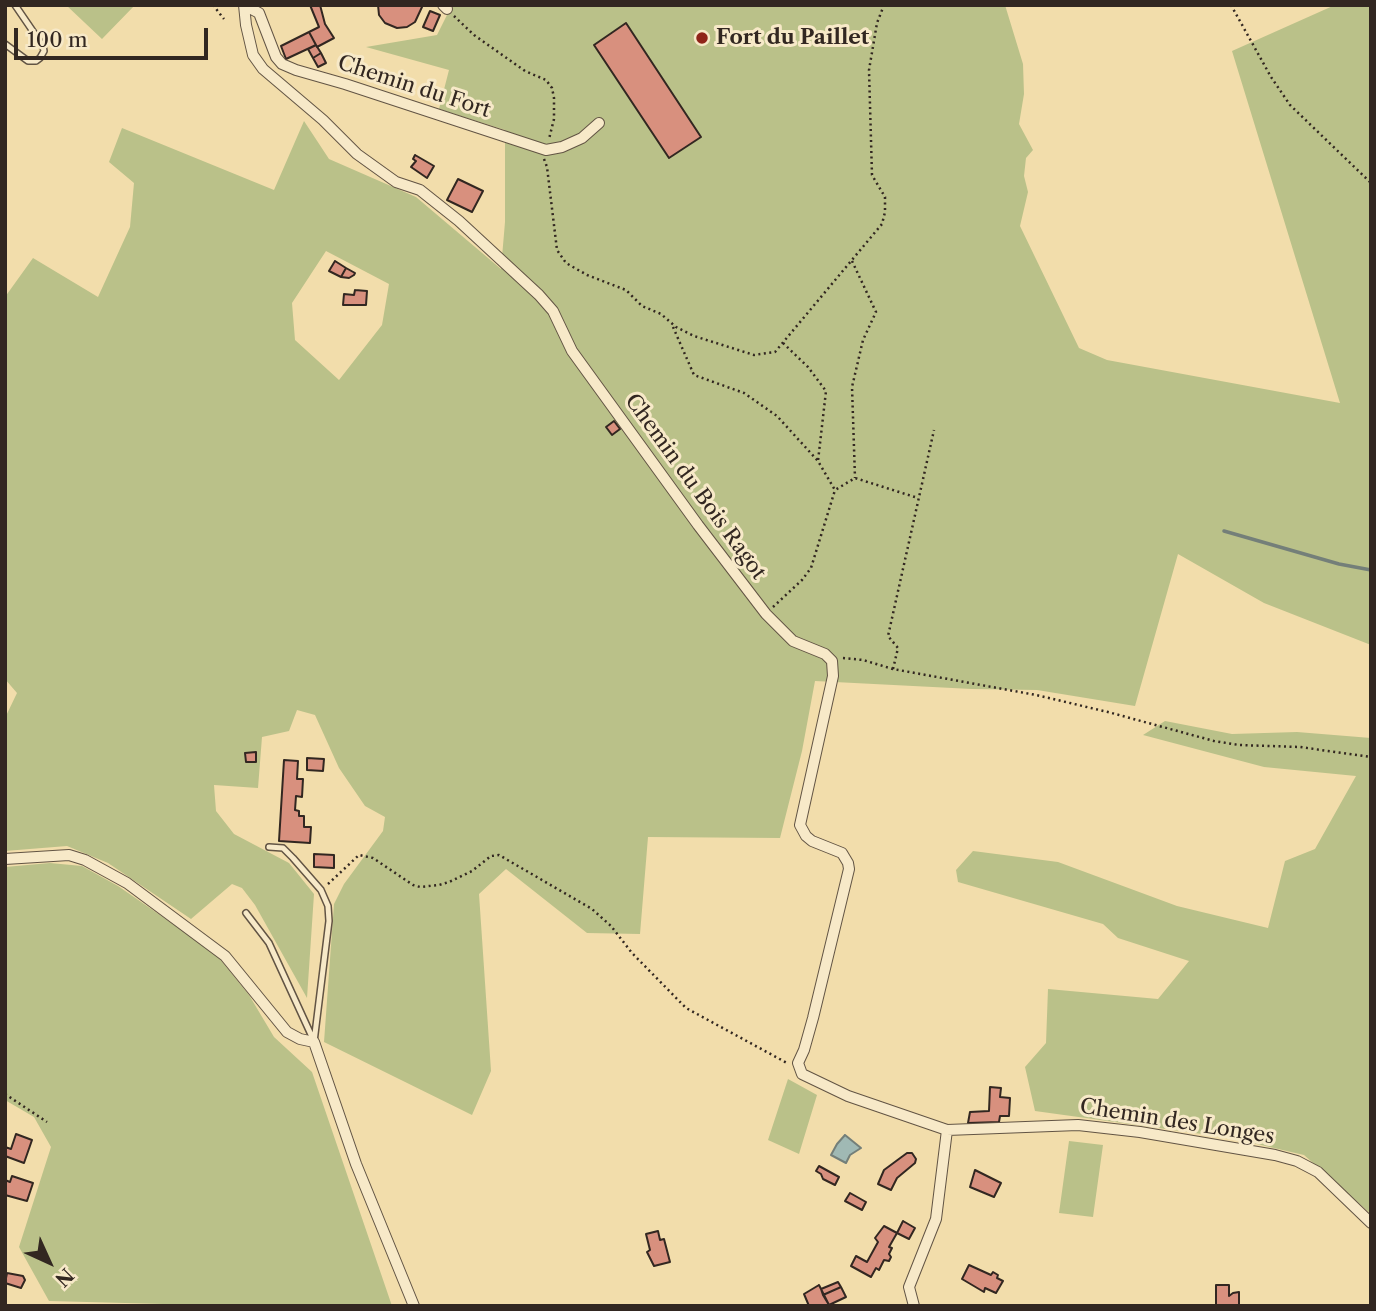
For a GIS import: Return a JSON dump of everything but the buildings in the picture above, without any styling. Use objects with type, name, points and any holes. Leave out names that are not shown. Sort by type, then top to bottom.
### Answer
[{"type":"street","name":"Chemin du Fort","points":[[244,5],[258,13],[276,57],[290,68],[546,150]]},
{"type":"street","name":"Chemin du Bois Ragot","points":[[244,5],[253,55],[263,69],[323,120],[356,154],[396,182],[420,190],[482,240],[552,311],[572,351],[705,535],[766,614],[793,641],[829,657]]},
{"type":"street","points":[[546,150],[562,148],[582,138],[599,123]]},
{"type":"street","points":[[800,1070],[798,1063],[813,1018],[849,869],[842,853],[812,841],[800,825],[833,676],[834,665],[829,657]]},
{"type":"street","points":[[5,859],[69,855],[85,860],[127,883],[225,956],[287,1032],[314,1042],[356,1164],[414,1306]]},
{"type":"street","name":"Chemin des Longes","points":[[800,1070],[813,1080],[848,1096],[947,1130],[1078,1125],[1140,1132],[1275,1155],[1297,1161],[1318,1172],[1371,1223]]},
{"type":"street","points":[[914,1306],[909,1287],[936,1219],[945,1164],[947,1130]]},
{"type":"lane","points":[[5,44],[28,61],[36,61],[44,51],[15,5]]},
{"type":"lane","points":[[269,847],[282,848],[288,853],[321,890],[328,905],[329,921],[314,1042]]},
{"type":"lane","points":[[246,913],[269,943],[314,1042]]},
{"type":"path","points":[[213,5],[224,19]]},
{"type":"path","points":[[445,7],[474,35],[525,71],[546,80],[552,88],[554,119],[544,156],[557,250],[566,263],[587,275],[626,290],[642,306],[661,314],[672,324],[694,336],[754,355],[775,352],[882,224],[885,197],[872,175],[869,69],[877,23],[884,5]]},
{"type":"path","points":[[1231,5],[1270,77],[1290,105],[1371,183]]},
{"type":"path","points":[[852,261],[876,312],[863,340],[852,387],[855,478]]},
{"type":"path","points":[[672,324],[694,374],[744,393],[777,416],[818,461],[835,490]]},
{"type":"path","points":[[783,343],[808,367],[826,391],[818,461]]},
{"type":"path","points":[[894,669],[898,648],[888,636],[934,430]]},
{"type":"path","points":[[766,614],[811,568],[835,490],[855,478],[918,498]]},
{"type":"path","points":[[829,657],[863,660],[894,669],[1036,695],[1214,741],[1239,745],[1300,747],[1371,757]]},
{"type":"path","points":[[321,890],[359,856],[373,858],[412,885],[420,887],[449,882],[472,871],[491,856],[499,855],[592,909],[686,1008],[800,1070]]},
{"type":"path","points":[[5,1094],[47,1122]]},
{"type":"green space","points":[[66,5],[135,5],[102,39]]},
{"type":"green space","points":[[452,5],[1005,5],[1023,64],[1024,94],[1019,124],[1033,150],[1026,158],[1024,176],[1028,192],[1020,226],[1079,348],[1107,360],[1340,403],[1232,51],[1335,5],[1371,5],[1371,645],[1264,603],[1178,554],[1135,706],[1037,690],[815,681],[802,751],[780,838],[648,837],[640,934],[587,933],[506,869],[479,894],[491,1071],[472,1115],[324,1042],[334,904],[344,884],[383,831],[385,817],[365,806],[339,768],[315,715],[297,710],[289,731],[262,737],[258,788],[214,785],[216,811],[234,834],[289,863],[314,894],[307,998],[255,905],[242,888],[232,884],[191,919],[108,863],[67,846],[5,851],[5,718],[17,693],[5,679],[5,297],[33,258],[98,297],[130,227],[134,183],[109,162],[122,128],[274,190],[304,121],[329,159],[416,197],[501,269],[505,222],[505,130],[439,109],[449,70],[366,47],[437,35]],"holes":[[[326,251],[389,284],[382,325],[339,380],[295,340],[292,303]]]},
{"type":"green space","points":[[1165,721],[1232,734],[1297,732],[1371,738],[1371,1214],[1304,1155],[1231,1138],[1035,1111],[1025,1067],[1046,1043],[1048,989],[1158,999],[1189,961],[1118,938],[1103,924],[958,882],[956,870],[973,851],[1058,862],[1177,906],[1268,928],[1285,861],[1315,849],[1356,776],[1264,767],[1143,735]]},
{"type":"green space","points":[[50,863],[82,866],[118,886],[215,953],[249,995],[274,1037],[312,1072],[392,1306],[239,1306],[49,1301],[19,1247],[51,1147],[34,1117],[5,1100],[5,867]]},
{"type":"green space","points":[[788,1079],[817,1095],[799,1154],[768,1140]]},
{"type":"green space","points":[[1069,1141],[1103,1145],[1093,1217],[1059,1213]]},
{"type":"water","points":[[845,1135],[861,1148],[850,1155],[846,1163],[831,1155]]},
{"type":"waterway","points":[[1224,531],[1339,564],[1371,570]]},
{"type":"place","name":"Fort du Paillet","points":[[702,38]]}]
